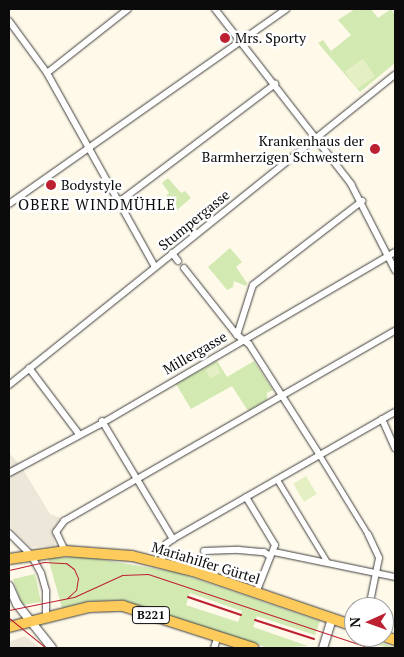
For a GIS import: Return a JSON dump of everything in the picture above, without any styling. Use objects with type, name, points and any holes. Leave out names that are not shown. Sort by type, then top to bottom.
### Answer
[{"type":"main road","name":"Mariahilfer Gürtel","points":[[9,559],[65,551],[110,553],[161,562],[344,623]]},
{"type":"main road","name":"B221","points":[[9,627],[89,606],[123,606],[253,648]]},
{"type":"street","points":[[47,73],[128,9]]},
{"type":"street","points":[[215,9],[275,84],[362,201],[395,270]]},
{"type":"street","points":[[9,204],[286,9]]},
{"type":"street","points":[[9,22],[47,73],[155,267]]},
{"type":"street","name":"Stumpergasse","points":[[9,385],[395,75]]},
{"type":"street","points":[[119,202],[275,84]]},
{"type":"street","points":[[240,337],[253,285],[362,201]]},
{"type":"street","name":"Millergasse","points":[[9,472],[102,421],[240,337],[395,252]]},
{"type":"street","points":[[172,253],[178,261]]},
{"type":"street","points":[[184,268],[240,337],[249,344],[378,551],[371,597]]},
{"type":"street","points":[[65,551],[56,537],[59,524],[395,331]]},
{"type":"street","points":[[29,368],[79,434]]},
{"type":"street","points":[[161,562],[166,544],[319,454],[395,412]]},
{"type":"street","points":[[382,420],[395,448]]},
{"type":"street","points":[[102,421],[173,540]]},
{"type":"street","points":[[277,479],[329,564]]},
{"type":"street","points":[[246,497],[275,545],[256,593]]},
{"type":"street","points":[[9,532],[31,555],[45,586],[46,618]]},
{"type":"street","points":[[204,551],[239,550],[264,552],[395,577]]},
{"type":"street","points":[[9,586],[16,604],[52,648]]},
{"type":"street","points":[[322,648],[332,619]]},
{"type":"street","points":[[214,648],[218,636]]},
{"type":"green space","points":[[355,9],[371,9],[378,18],[391,9],[395,15],[395,63],[360,92],[318,43],[323,40],[331,51],[351,35],[338,20]]},
{"type":"green space","points":[[363,59],[375,76],[357,89],[345,72]]},
{"type":"green space","points":[[168,178],[181,193],[185,191],[191,198],[177,210],[166,196],[169,193],[162,183]]},
{"type":"green space","points":[[230,248],[242,262],[236,267],[247,283],[246,286],[234,281],[233,287],[227,290],[208,267]]},
{"type":"green space","points":[[217,361],[227,377],[254,361],[273,390],[267,393],[267,400],[248,411],[232,386],[191,409],[176,384]]},
{"type":"green space","points":[[216,364],[221,373],[210,379],[206,370]]},
{"type":"green space","points":[[306,476],[317,494],[304,502],[293,484]]},
{"type":"green space","points":[[86,557],[175,572],[320,621],[315,635],[257,616],[253,627],[308,646],[268,648],[122,600],[90,601],[62,608],[48,558]],"holes":[[[190,593],[242,611],[238,622],[186,605]]]},
{"type":"green space","points":[[35,574],[41,602],[22,605],[13,579]]},
{"type":"shaded area","points":[[9,453],[21,466],[50,514],[61,518],[53,530],[55,546],[30,547],[9,525]]},
{"type":"shaded area","points":[[25,636],[40,648],[9,648],[9,642]]},
{"type":"tram line","points":[[9,570],[44,562],[66,563],[74,569],[78,578],[76,590],[67,598]]},
{"type":"tram line","points":[[9,610],[74,597],[122,575],[148,574],[371,648]]},
{"type":"tram line","points":[[9,618],[46,648]]},
{"type":"railway","points":[[188,597],[241,615]]},
{"type":"railway","points":[[255,620],[314,639]]},
{"type":"place","name":"Mrs. Sporty","points":[[225,38]]},
{"type":"place","name":"Krankenhaus der Barmherzigen Schwestern","points":[[375,149]]},
{"type":"place","name":"Bodystyle","points":[[51,185]]},
{"type":"district","name":"OBERE WINDMÜHLE","points":[[97,205]]}]
